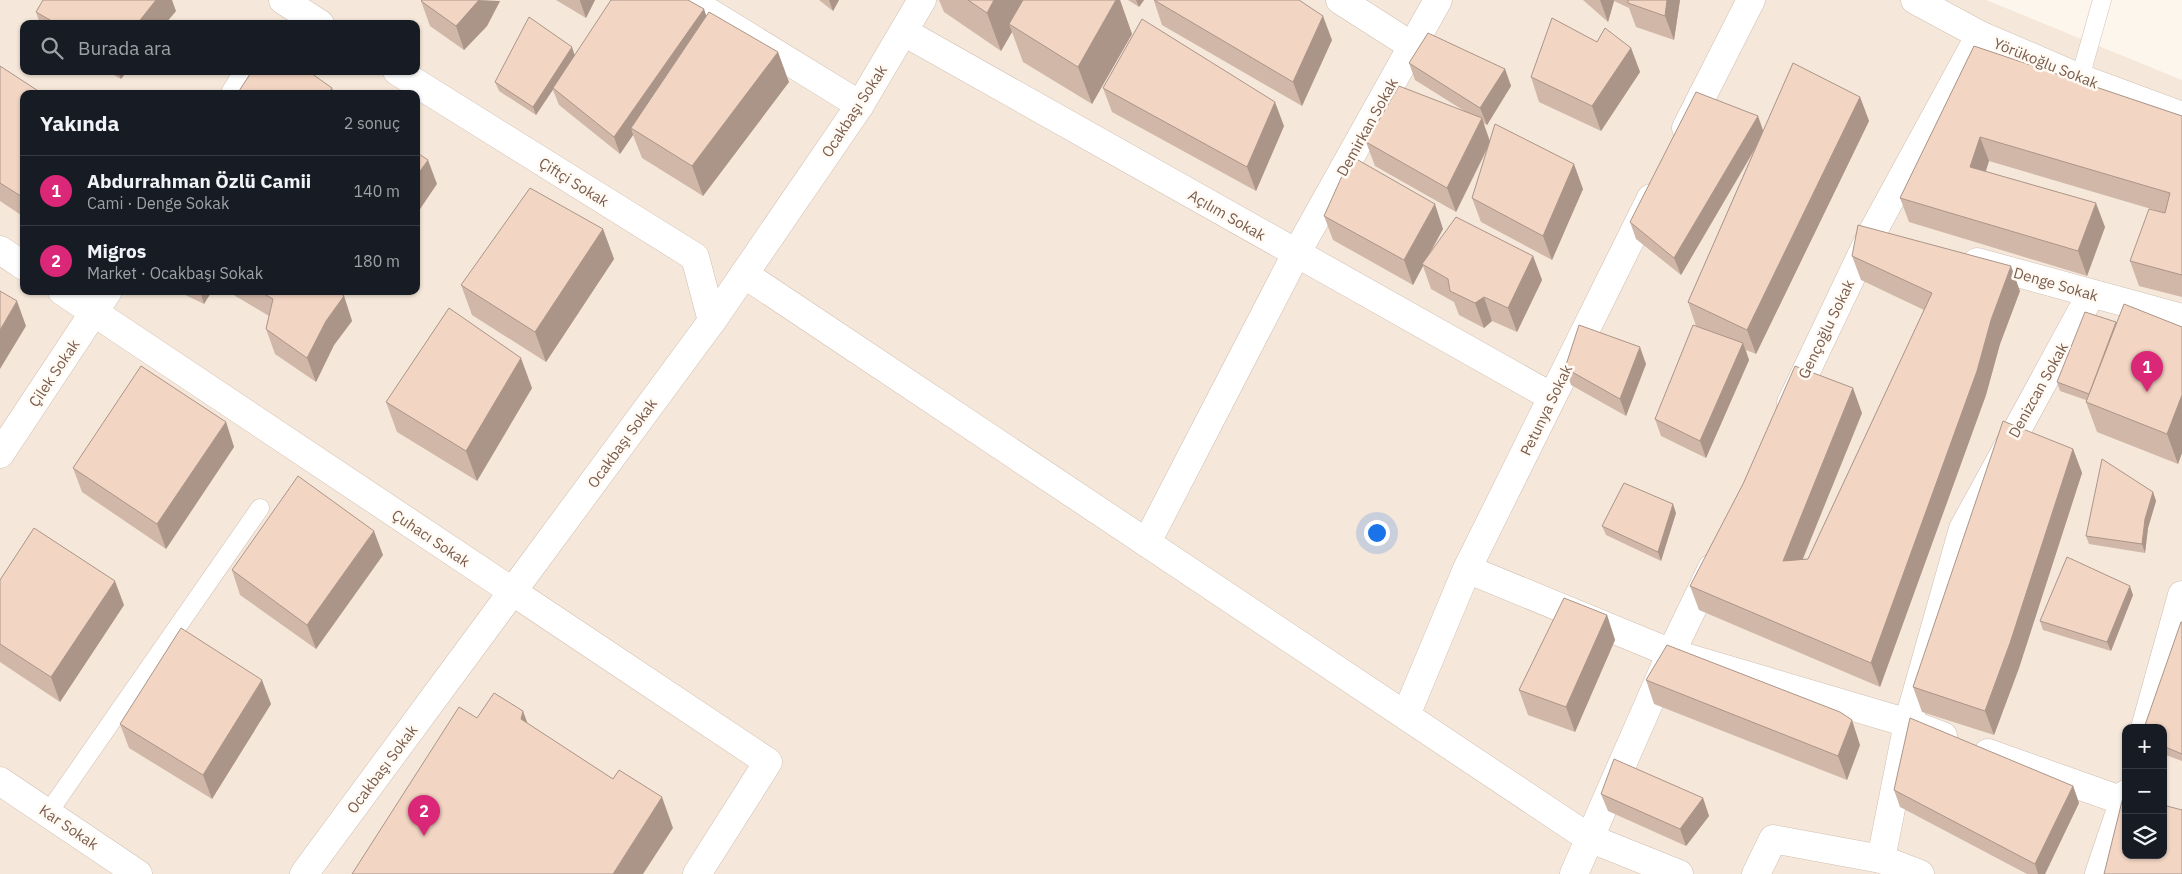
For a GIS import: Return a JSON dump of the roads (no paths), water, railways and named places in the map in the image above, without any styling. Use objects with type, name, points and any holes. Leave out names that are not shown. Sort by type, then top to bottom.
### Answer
[{"type":"street","points":[[690,0],[860,105]]},
{"type":"street","name":"Ocakbaşı Sokak","points":[[304,874],[712,321],[860,105],[922,0]]},
{"type":"street","points":[[1340,0],[1412,46]]},
{"type":"street","name":"Demirkan Sokak","points":[[1147,542],[1296,254],[1438,0]]},
{"type":"street","points":[[1676,150],[1751,0]]},
{"type":"street","name":"Yörükoğlu Sokak","points":[[1915,0],[1980,35],[2080,78],[2182,116]]},
{"type":"street","points":[[287,7],[312,20]]},
{"type":"street","name":"Açılım Sokak","points":[[904,32],[1552,397]]},
{"type":"street","name":"Gençoğlu Sokak","points":[[1778,430],[1872,233],[1980,35]]},
{"type":"street","points":[[237,90],[247,75]]},
{"type":"street","name":"Çiftçi Sokak","points":[[403,75],[695,257],[712,321]]},
{"type":"street","name":"Petunya Sokak","points":[[1406,715],[1467,569],[1662,176]]},
{"type":"street","points":[[1872,233],[1901,241]]},
{"type":"street","points":[[0,250],[20,263]]},
{"type":"street","name":"Denge Sokak","points":[[1958,257],[2182,318]]},
{"type":"street","points":[[744,274],[1589,838],[1679,874]]},
{"type":"street","name":"Denizcan Sokak","points":[[1881,859],[1908,723],[1963,529],[2090,294]]},
{"type":"street","name":"Çuhacı Sokak","points":[[76,295],[101,302],[513,592],[768,762],[697,874]]},
{"type":"street","name":"Çilek Sokak","points":[[0,454],[101,302]]},
{"type":"street","points":[[1574,874],[1671,653],[1722,546]]},
{"type":"street","points":[[1467,569],[1671,653],[1908,723],[2122,798]]},
{"type":"street","points":[[2145,724],[2182,596]]},
{"type":"street","name":"Kar Sokak","points":[[0,781],[138,874]]},
{"type":"street","points":[[2099,874],[2122,808]]},
{"type":"street","points":[[1756,874],[1773,839],[1881,859],[1920,874]]},
{"type":"lane","points":[[2080,78],[2102,0]]},
{"type":"lane","points":[[48,813],[260,508]]},
{"type":"place","name":"Abdurrahman Özlü Camii","points":[[2147,392]]},
{"type":"place","name":"Migros","points":[[424,836]]}]
